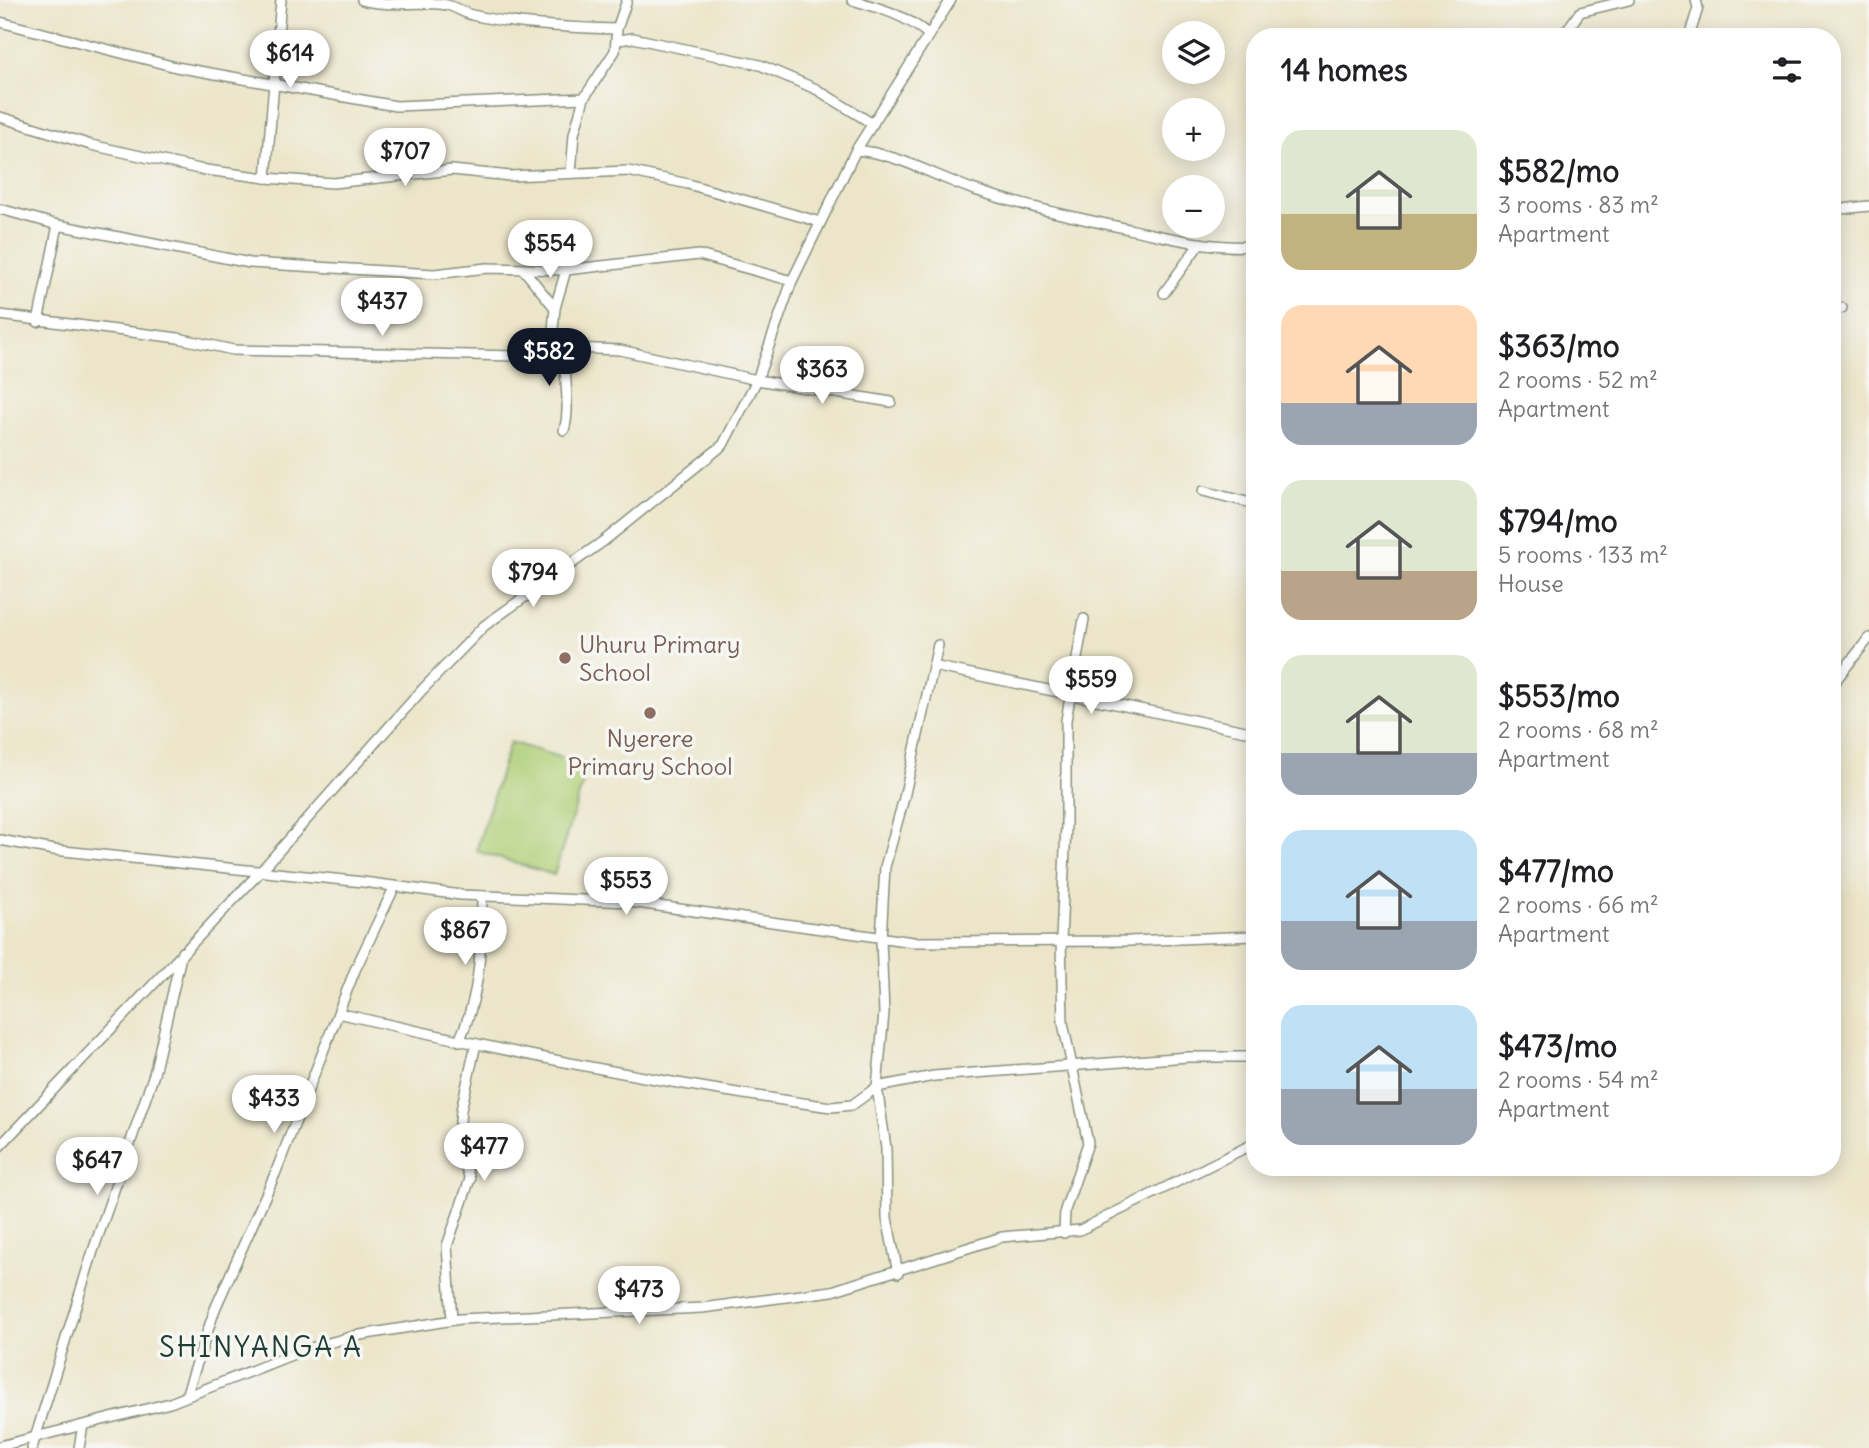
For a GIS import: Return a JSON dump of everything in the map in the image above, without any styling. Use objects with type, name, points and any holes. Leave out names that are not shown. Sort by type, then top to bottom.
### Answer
[{"type":"street","points":[[266,178],[281,0]]},
{"type":"street","points":[[362,0],[386,4],[425,2],[447,5],[471,15],[561,27],[617,29]]},
{"type":"street","points":[[571,173],[574,134],[584,98],[615,51],[617,29],[627,0]]},
{"type":"street","points":[[852,0],[887,10],[912,22],[928,34]]},
{"type":"street","points":[[0,1146],[182,951],[260,872],[422,690],[484,626],[605,540],[723,445],[757,380],[792,281],[856,150],[951,0]]},
{"type":"street","points":[[1568,28],[1580,12],[1629,0]]},
{"type":"street","points":[[1692,28],[1698,8],[1696,0]]},
{"type":"street","points":[[0,22],[176,67],[275,87],[396,106],[584,98]]},
{"type":"street","points":[[618,40],[634,38],[760,65],[816,89],[873,124]]},
{"type":"street","points":[[0,117],[91,145],[199,169],[266,178],[333,183],[401,173],[452,170],[510,176],[628,171],[688,184],[820,222]]},
{"type":"street","points":[[856,150],[885,153],[970,188],[1044,211],[1200,243],[1231,248],[1246,247]]},
{"type":"street","points":[[1841,209],[1869,206]]},
{"type":"street","points":[[0,209],[58,225],[250,263],[434,274],[487,268],[566,270],[699,255],[792,281]]},
{"type":"street","points":[[38,322],[58,225]]},
{"type":"street","points":[[1164,293],[1200,243]]},
{"type":"street","points":[[524,270],[555,308]]},
{"type":"street","points":[[551,352],[555,308],[566,270]]},
{"type":"street","points":[[0,315],[178,338],[233,350],[517,356],[564,349],[620,350],[757,380],[891,402]]},
{"type":"street","points":[[564,349],[568,418],[564,430]]},
{"type":"street","points":[[1203,491],[1246,502]]},
{"type":"street","points":[[1064,1233],[1065,1210],[1088,1143],[1063,1023],[1061,940],[1066,825],[1066,720],[1084,619]]},
{"type":"street","points":[[1841,674],[1869,638]]},
{"type":"street","points":[[898,1273],[887,1217],[886,1148],[877,1087],[884,1013],[881,939],[885,867],[904,798],[938,645]]},
{"type":"street","points":[[933,666],[1070,697],[1246,731]]},
{"type":"street","points":[[0,840],[54,850],[482,896],[631,902],[913,943],[1246,936]]},
{"type":"street","points":[[187,1396],[215,1309],[275,1174],[338,1013],[395,886]]},
{"type":"street","points":[[459,1041],[476,992],[481,961],[482,896]]},
{"type":"street","points":[[32,1448],[153,1074],[182,951]]},
{"type":"street","points":[[338,1013],[459,1041],[668,1081],[831,1107],[852,1105],[877,1087],[934,1076],[1188,1056],[1246,1056]]},
{"type":"street","points":[[452,1320],[447,1245],[470,1179],[458,1146],[461,1110],[476,1044]]},
{"type":"street","points":[[0,1446],[187,1396],[317,1346],[354,1336],[452,1320],[702,1308],[832,1291],[898,1273],[1002,1237],[1080,1230],[1246,1147]]},
{"type":"street","points":[[79,1448],[83,1425]]},
{"type":"green space","points":[[510,742],[588,766],[554,875],[476,851]]},
{"type":"place","name":"Uhuru Primary School","points":[[565,658]]},
{"type":"place","name":"Nyerere Primary School","points":[[650,713]]},
{"type":"district","name":"SHINYANGA A","points":[[261,1347]]}]
